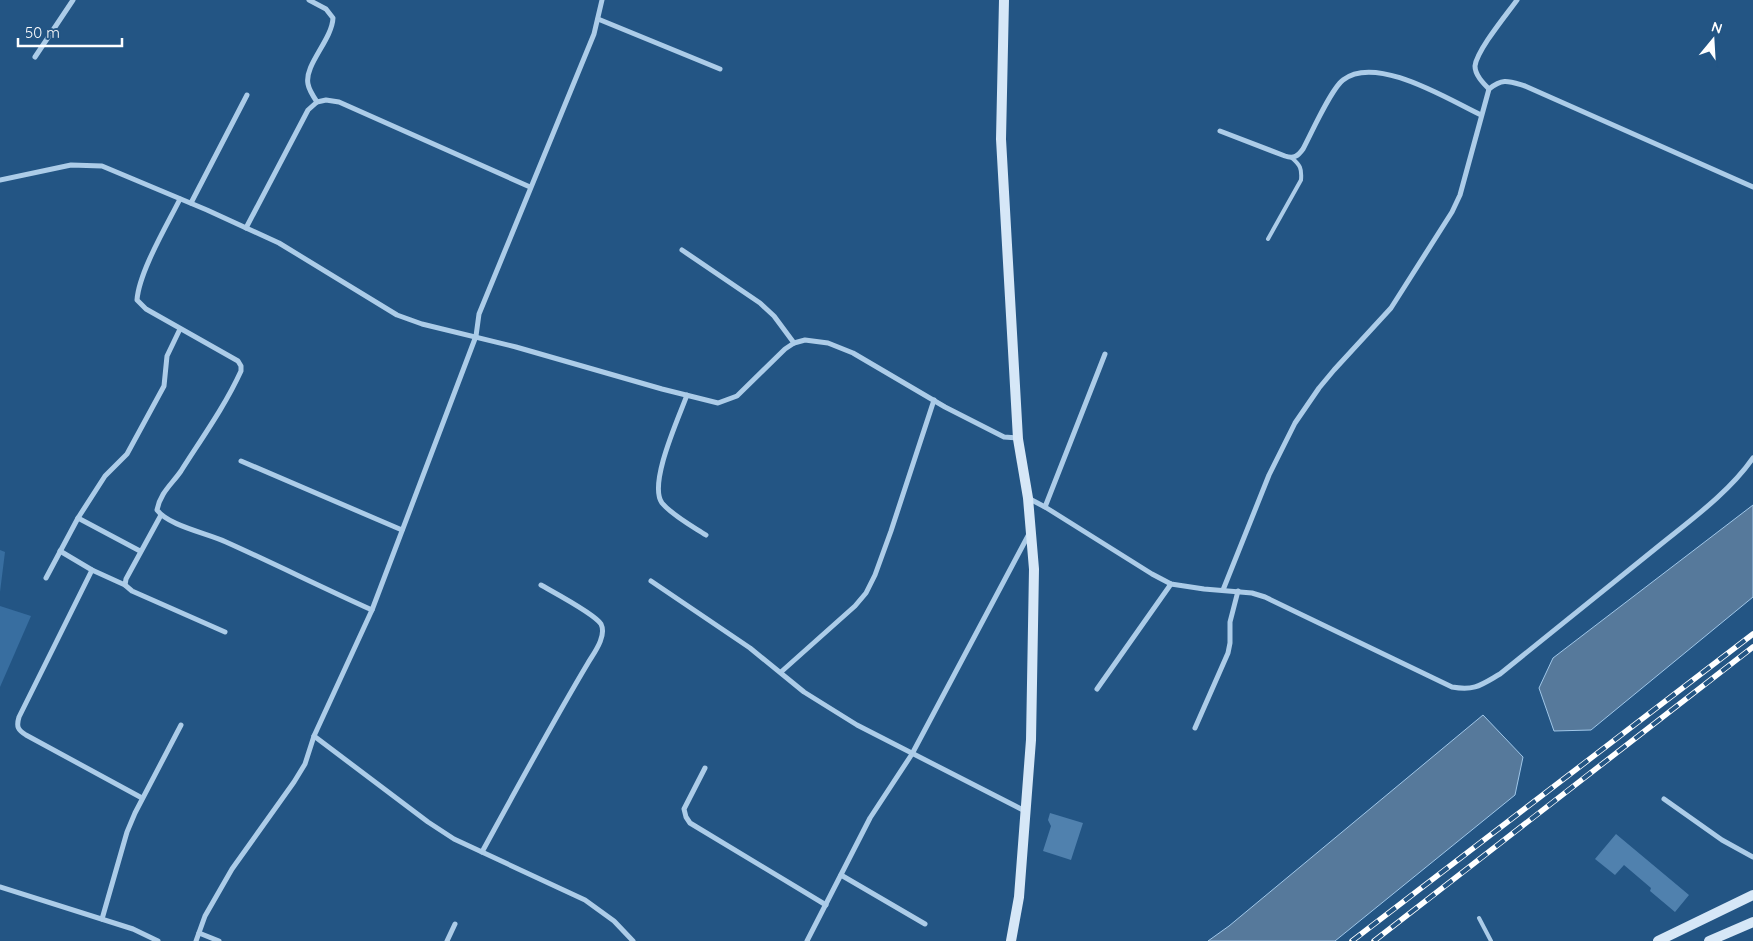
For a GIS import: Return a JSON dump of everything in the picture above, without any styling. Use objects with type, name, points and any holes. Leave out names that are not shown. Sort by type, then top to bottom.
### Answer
[{"type":"street","points":[[35,57],[73,0]]},
{"type":"street","points":[[309,0],[326,9],[333,18],[333,25],[328,37],[308,74],[308,83],[317,102]]},
{"type":"street","points":[[196,941],[205,916],[232,869],[305,764],[314,736],[372,610],[476,336],[479,314],[594,34],[602,0]]},
{"type":"street","points":[[1004,0],[1002,138],[1018,438],[1028,498],[1034,570],[1031,740],[1019,897],[1011,941]]},
{"type":"street","points":[[1488,89],[1477,75],[1475,66],[1498,26],[1518,0]]},
{"type":"street","points":[[598,19],[720,69]]},
{"type":"street","points":[[1220,131],[1292,158],[1303,150],[1334,90],[1351,75],[1367,72],[1399,78],[1481,115]]},
{"type":"street","points":[[1223,590],[1270,475],[1295,423],[1324,382],[1391,308],[1452,212],[1460,195],[1488,89],[1498,82],[1508,81],[1525,86],[1753,187]]},
{"type":"street","points":[[191,203],[247,95]]},
{"type":"street","points":[[246,228],[308,110],[317,102],[326,100],[339,102],[530,187]]},
{"type":"street","points":[[0,180],[71,166],[102,166],[191,203],[279,243],[397,315],[422,324],[476,336],[687,396],[718,403],[737,396],[785,349],[794,343],[805,340],[828,343],[853,352],[934,400],[1004,436],[1018,438]]},
{"type":"street","points":[[180,199],[145,271],[137,293],[137,300],[146,309],[238,360],[242,371],[178,475],[158,500],[157,510],[161,515],[372,610]]},
{"type":"street","points":[[682,250],[760,303],[774,316],[794,343]]},
{"type":"street","points":[[46,578],[78,518],[105,476],[127,454],[164,386],[167,356],[180,329]]},
{"type":"street","points":[[1045,507],[1105,354]]},
{"type":"street","points":[[687,396],[659,474],[658,491],[662,502],[675,514],[706,535]]},
{"type":"street","points":[[781,672],[855,606],[866,593],[875,575],[891,531],[934,400]]},
{"type":"street","points":[[1028,498],[1171,584],[1252,593],[1276,601],[1452,687],[1467,690],[1480,686],[1508,668],[1688,522],[1732,484],[1753,458]]},
{"type":"street","points":[[241,461],[402,530]]},
{"type":"street","points":[[125,585],[126,579],[140,551],[161,515]]},
{"type":"street","points":[[78,518],[140,551]]},
{"type":"street","points":[[807,941],[870,818],[912,754],[1030,532]]},
{"type":"street","points":[[60,552],[92,570],[125,585],[132,591],[225,632]]},
{"type":"street","points":[[92,570],[16,725],[19,731],[142,798]]},
{"type":"street","points":[[652,581],[750,648],[804,692],[849,720],[1025,811]]},
{"type":"street","points":[[482,852],[559,711],[598,646],[602,632],[601,624],[593,617],[541,584]]},
{"type":"street","points":[[1097,689],[1171,584]]},
{"type":"street","points":[[1195,728],[1228,653],[1230,622],[1238,591]]},
{"type":"street","points":[[102,919],[127,832],[142,798],[181,725]]},
{"type":"street","points":[[314,736],[428,822],[454,839],[586,900],[634,941]]},
{"type":"street","points":[[705,768],[684,809],[690,823],[826,905]]},
{"type":"street","points":[[1664,800],[1722,840],[1753,857]]},
{"type":"street","points":[[841,875],[925,924]]},
{"type":"street","points":[[0,887],[133,929],[158,941]]},
{"type":"street","points":[[1658,941],[1753,895]]},
{"type":"street","points":[[1709,941],[1753,922]]},
{"type":"street","points":[[447,941],[455,924]]},
{"type":"street","points":[[199,934],[219,941]]},
{"type":"lane","points":[[1268,239],[1301,180],[1302,171],[1300,165],[1292,158]]},
{"type":"lane","points":[[1479,918],[1491,941]]},
{"type":"shaded area","points":[[1753,505],[1753,597],[1591,730],[1554,731],[1539,688],[1553,658]]},
{"type":"shaded area","points":[[0,550],[5,552],[0,592]]},
{"type":"shaded area","points":[[0,606],[31,616],[0,687]]},
{"type":"shaded area","points":[[1483,715],[1523,757],[1515,795],[1335,941],[1208,941],[1229,926]]},
{"type":"building","points":[[1050,813],[1083,823],[1071,860],[1043,851],[1051,826],[1048,820]]},
{"type":"building","points":[[1616,834],[1689,895],[1675,912],[1624,865],[1615,875],[1595,859]]},
{"type":"railway","points":[[1352,941],[1753,634]]},
{"type":"railway","points":[[1374,941],[1753,647]]}]
